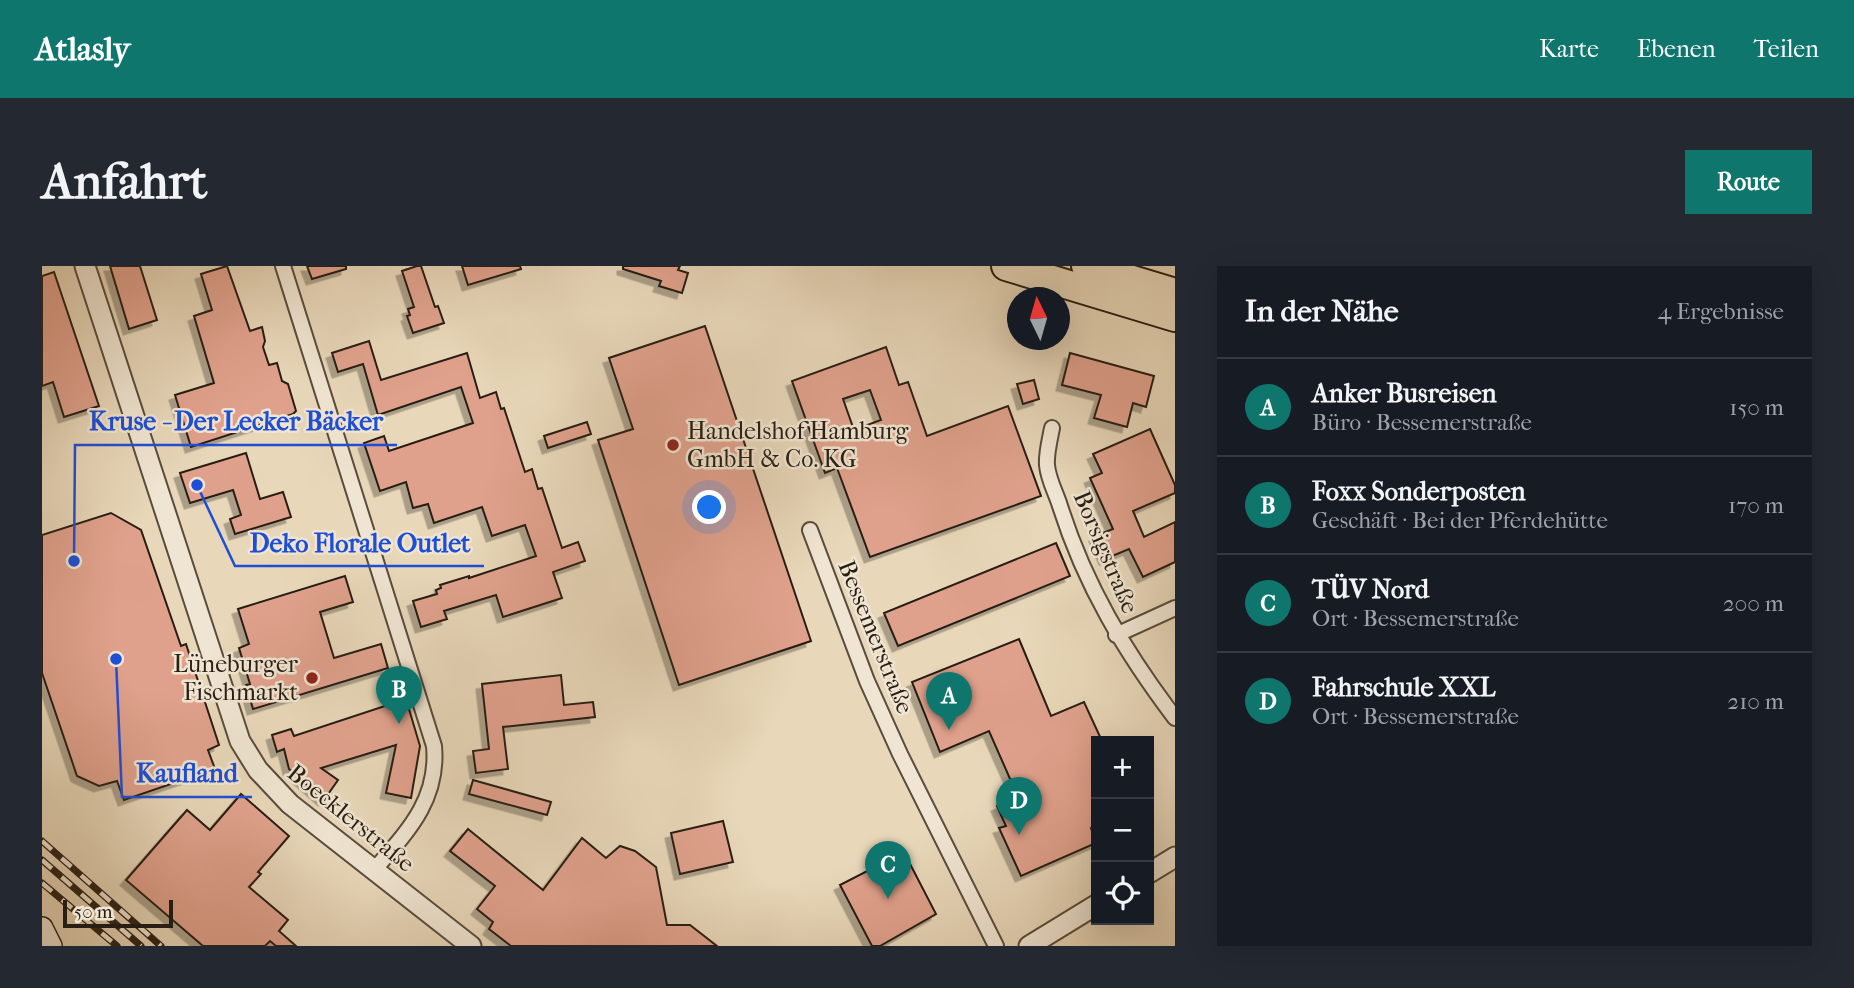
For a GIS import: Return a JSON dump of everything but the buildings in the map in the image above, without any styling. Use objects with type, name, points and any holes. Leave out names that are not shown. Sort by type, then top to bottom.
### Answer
[{"type":"highway","points":[[1006,266],[1175,317]]},
{"type":"highway","points":[[1086,266],[1175,293]]},
{"type":"main road","points":[[42,928],[51,946]]},
{"type":"street","name":"Boecklerstraße","points":[[85,266],[240,741],[258,770],[279,794],[471,946]]},
{"type":"street","points":[[283,266],[434,746],[434,774],[425,803],[404,835],[374,870]]},
{"type":"street","name":"Borsigstraße","points":[[1052,428],[1047,464],[1083,569],[1116,635],[1175,718]]},
{"type":"street","name":"Bessemerstraße","points":[[810,530],[867,681],[900,754],[996,946]]},
{"type":"street","points":[[1116,635],[1175,608]]},
{"type":"street","points":[[1154,870],[1175,858]]},
{"type":"street","points":[[1029,946],[1091,908]]},
{"type":"railway","points":[[42,841],[161,946]]},
{"type":"railway","points":[[42,860],[141,946]]},
{"type":"railway","points":[[42,883],[117,946]]},
{"type":"place","name":"Handelshof Hamburg GmbH & Co. KG","points":[[673,445]]},
{"type":"place","name":"Deko Florale Outlet","points":[[197,485]]},
{"type":"place","name":"Kruse - Der Lecker Bäcker","points":[[74,561]]},
{"type":"place","name":"Kaufland","points":[[116,659]]},
{"type":"place","name":"Lüneburger Fischmarkt","points":[[312,678]]},
{"type":"place","name":"Foxx Sonderposten","points":[[399,724]]},
{"type":"place","name":"Anker Busreisen","points":[[949,730]]},
{"type":"place","name":"Fahrschule XXL","points":[[1019,835]]},
{"type":"place","name":"TÜV Nord","points":[[888,899]]}]
